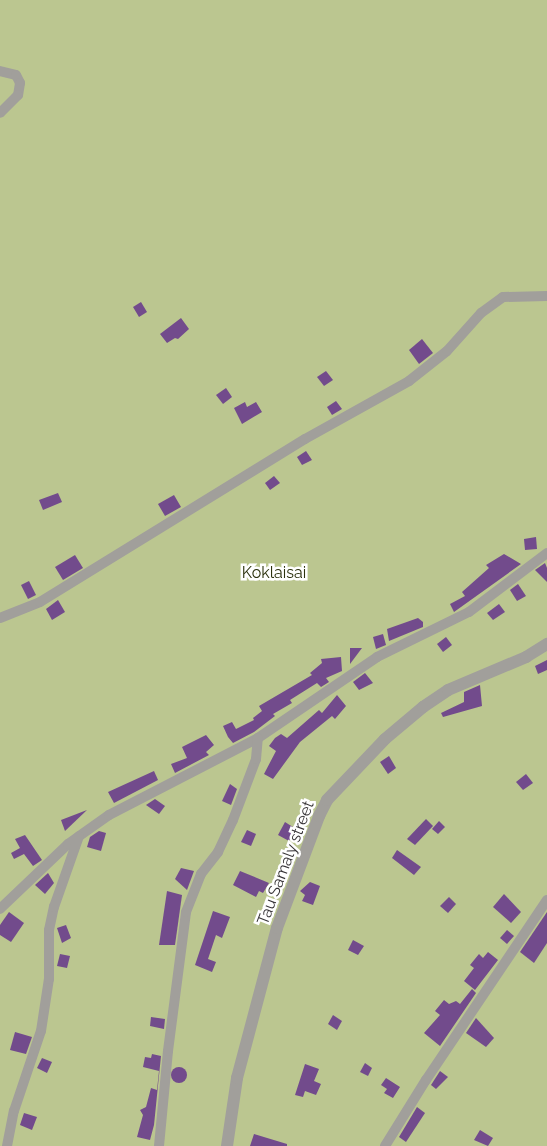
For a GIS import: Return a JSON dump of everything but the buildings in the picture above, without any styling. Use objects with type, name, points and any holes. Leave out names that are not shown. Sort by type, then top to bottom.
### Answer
[{"type":"street","points":[[0,62],[11,73]]},
{"type":"street","points":[[0,70],[18,76],[18,95],[0,113]]},
{"type":"street","points":[[0,618],[7,618],[48,598],[305,439],[409,381],[447,351],[482,312],[502,298],[547,296]]},
{"type":"street","points":[[0,909],[79,836],[134,801],[258,738],[369,662],[444,626],[490,600],[547,553]]},
{"type":"street","name":"Tau Samaly street","points":[[227,1146],[237,1078],[277,928],[319,816],[327,800],[372,752],[423,707],[448,690],[526,657],[547,644]]},
{"type":"street","points":[[159,1146],[168,1051],[186,912],[201,874],[218,852],[233,820],[256,759],[258,738]]},
{"type":"street","points":[[7,1146],[14,1111],[42,1031],[49,979],[50,930],[54,907],[79,836]]},
{"type":"street","points":[[385,1146],[426,1080],[547,900]]},
{"type":"green space","name":"Koklaisai","points":[[0,0],[547,0],[547,1146],[0,1146]]}]
